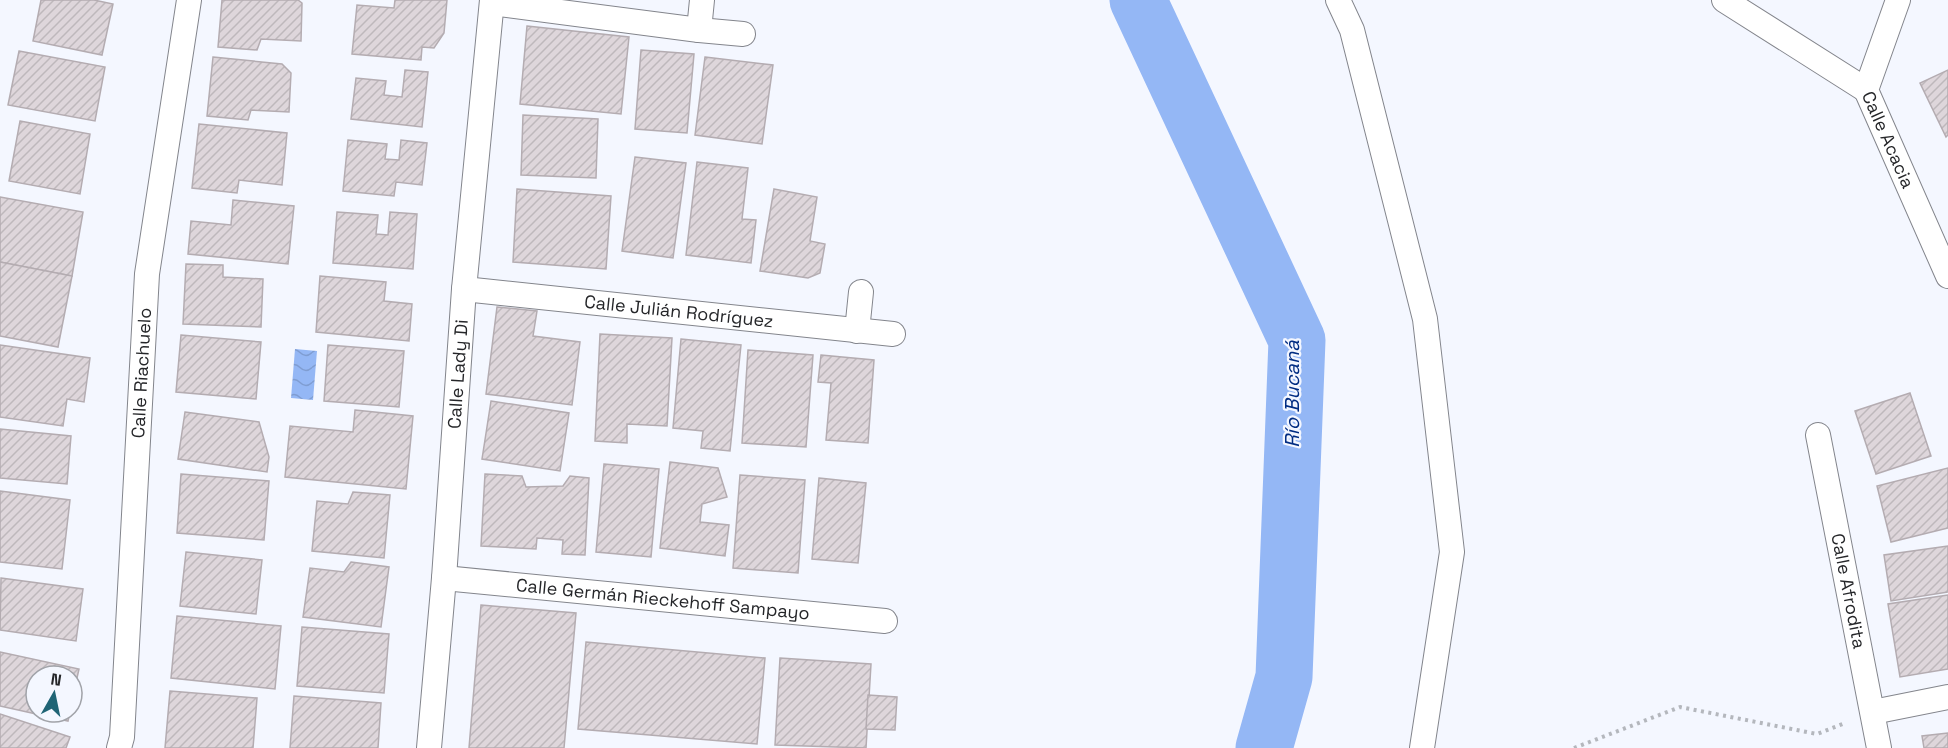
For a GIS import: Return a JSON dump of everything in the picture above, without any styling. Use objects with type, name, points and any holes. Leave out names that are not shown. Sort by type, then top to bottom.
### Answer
[{"type":"street","name":"Calle Riachuelo","points":[[119,748],[147,274],[189,0]]},
{"type":"street","points":[[699,30],[702,0]]},
{"type":"street","points":[[1338,0],[1352,30],[1425,319],[1452,552],[1422,748]]},
{"type":"street","points":[[1724,0],[1866,90]]},
{"type":"street","name":"Calle Acacia","points":[[1898,0],[1866,90],[1948,276]]},
{"type":"street","points":[[492,1],[743,34]]},
{"type":"street","name":"Calle Lady Di","points":[[429,748],[444,578],[464,289],[492,1]]},
{"type":"street","name":"Calle Julián Rodríguez","points":[[464,289],[893,334]]},
{"type":"street","points":[[857,331],[861,292]]},
{"type":"street","name":"Calle Afrodita","points":[[1818,435],[1879,748]]},
{"type":"street","name":"Calle Germán Rieckehoff Sampayo","points":[[444,578],[885,621]]},
{"type":"street","points":[[1873,712],[1948,698]]},
{"type":"path","points":[[1574,748],[1680,707],[1817,735],[1873,712]]},
{"type":"water","points":[[295,349],[317,351],[313,400],[291,398]]},
{"type":"building","points":[[41,0],[94,0],[113,4],[102,55],[33,41]]},
{"type":"building","points":[[222,0],[298,0],[302,3],[301,41],[261,39],[257,50],[218,47]]},
{"type":"building","points":[[395,0],[447,0],[444,33],[434,48],[422,47],[421,60],[352,54],[357,5],[394,8]]},
{"type":"building","points":[[527,26],[629,37],[621,114],[520,104]]},
{"type":"building","points":[[641,50],[694,54],[687,133],[635,129]]},
{"type":"building","points":[[19,51],[105,67],[95,121],[8,105]]},
{"type":"building","points":[[213,57],[282,64],[291,73],[289,112],[251,110],[248,120],[207,116]]},
{"type":"building","points":[[705,57],[773,65],[762,144],[695,135]]},
{"type":"building","points":[[405,70],[428,72],[422,127],[351,119],[356,78],[386,81],[384,95],[402,97]]},
{"type":"building","points":[[1948,70],[1948,135],[1946,137],[1920,83]]},
{"type":"building","points":[[523,115],[598,119],[596,178],[521,175]]},
{"type":"building","points":[[20,121],[90,134],[80,194],[9,181]]},
{"type":"building","points":[[199,124],[287,133],[282,185],[239,180],[237,193],[192,188]]},
{"type":"building","points":[[348,140],[387,144],[385,159],[399,160],[401,140],[427,143],[422,185],[396,182],[394,196],[343,191]]},
{"type":"building","points":[[635,157],[686,163],[673,258],[622,251]]},
{"type":"building","points":[[697,162],[748,168],[742,219],[756,220],[751,263],[686,255]]},
{"type":"building","points":[[517,189],[611,196],[606,269],[513,262]]},
{"type":"building","points":[[774,189],[817,197],[810,241],[825,244],[820,273],[808,278],[760,271]]},
{"type":"building","points":[[0,197],[83,212],[72,276],[0,262]]},
{"type":"building","points":[[233,200],[294,206],[288,264],[188,254],[191,221],[231,225]]},
{"type":"building","points":[[337,212],[378,215],[376,234],[388,235],[390,212],[417,214],[413,269],[333,263]]},
{"type":"building","points":[[0,262],[72,276],[58,347],[0,336]]},
{"type":"building","points":[[186,264],[223,265],[223,277],[263,279],[261,327],[183,324]]},
{"type":"building","points":[[320,276],[386,282],[384,301],[412,304],[409,341],[316,332]]},
{"type":"building","points":[[497,307],[537,311],[533,336],[580,342],[572,405],[486,394]]},
{"type":"building","points":[[600,334],[672,338],[667,426],[627,424],[627,443],[595,441]]},
{"type":"building","points":[[181,335],[261,342],[256,399],[176,392]]},
{"type":"building","points":[[681,339],[741,345],[730,451],[701,448],[703,431],[673,428]]},
{"type":"building","points":[[0,345],[90,358],[84,402],[67,399],[63,426],[0,417]]},
{"type":"building","points":[[328,345],[404,351],[399,407],[324,401]]},
{"type":"building","points":[[748,350],[813,355],[806,447],[742,443]]},
{"type":"building","points":[[821,355],[874,360],[868,443],[826,440],[831,383],[818,382]]},
{"type":"building","points":[[1910,393],[1931,456],[1876,474],[1855,411]]},
{"type":"building","points":[[491,401],[569,413],[560,471],[482,459]]},
{"type":"building","points":[[355,410],[413,416],[406,489],[285,477],[290,426],[353,432]]},
{"type":"building","points":[[185,412],[259,422],[269,457],[267,472],[178,459]]},
{"type":"building","points":[[0,429],[71,436],[67,484],[0,478]]},
{"type":"building","points":[[670,462],[718,468],[727,497],[702,504],[700,522],[729,525],[725,556],[660,548]]},
{"type":"building","points":[[604,464],[659,469],[651,557],[596,552]]},
{"type":"building","points":[[1948,468],[1948,528],[1891,542],[1877,486]]},
{"type":"building","points":[[181,474],[269,481],[264,540],[177,533]]},
{"type":"building","points":[[485,474],[522,476],[526,487],[563,486],[570,476],[589,478],[585,555],[562,554],[563,540],[537,538],[536,549],[481,546]]},
{"type":"building","points":[[740,475],[805,480],[798,573],[733,568]]},
{"type":"building","points":[[819,478],[866,483],[858,563],[812,559]]},
{"type":"building","points":[[0,491],[70,500],[62,569],[0,562]]},
{"type":"building","points":[[353,492],[390,495],[384,558],[312,551],[317,501],[348,504]]},
{"type":"building","points":[[1948,546],[1948,592],[1891,601],[1884,555]]},
{"type":"building","points":[[186,552],[262,560],[256,614],[180,606]]},
{"type":"building","points":[[351,562],[389,567],[381,627],[303,617],[310,568],[344,572]]},
{"type":"building","points":[[1,578],[83,589],[76,641],[0,630]]},
{"type":"building","points":[[1948,595],[1948,669],[1900,677],[1888,604]]},
{"type":"building","points":[[481,605],[576,613],[564,748],[469,748]]},
{"type":"building","points":[[177,616],[281,626],[275,689],[171,678]]},
{"type":"building","points":[[302,627],[389,634],[384,693],[297,686]]},
{"type":"building","points":[[586,642],[765,658],[757,744],[578,729]]},
{"type":"building","points":[[0,652],[56,664],[24,664],[24,711],[0,706]]},
{"type":"building","points":[[780,658],[871,664],[866,748],[775,745]]},
{"type":"building","points":[[170,691],[257,698],[253,748],[165,748]]},
{"type":"building","points":[[868,695],[897,697],[895,730],[866,729]]},
{"type":"building","points":[[294,696],[381,703],[378,748],[290,748]]},
{"type":"building","points":[[0,714],[24,722],[24,724],[70,737],[66,748],[0,748]]},
{"type":"building","points":[[1948,733],[1948,748],[1924,748],[1922,736]]},
{"type":"waterway","name":"Río Bucaná","points":[[1138,0],[1297,340],[1284,677],[1264,748]]}]
